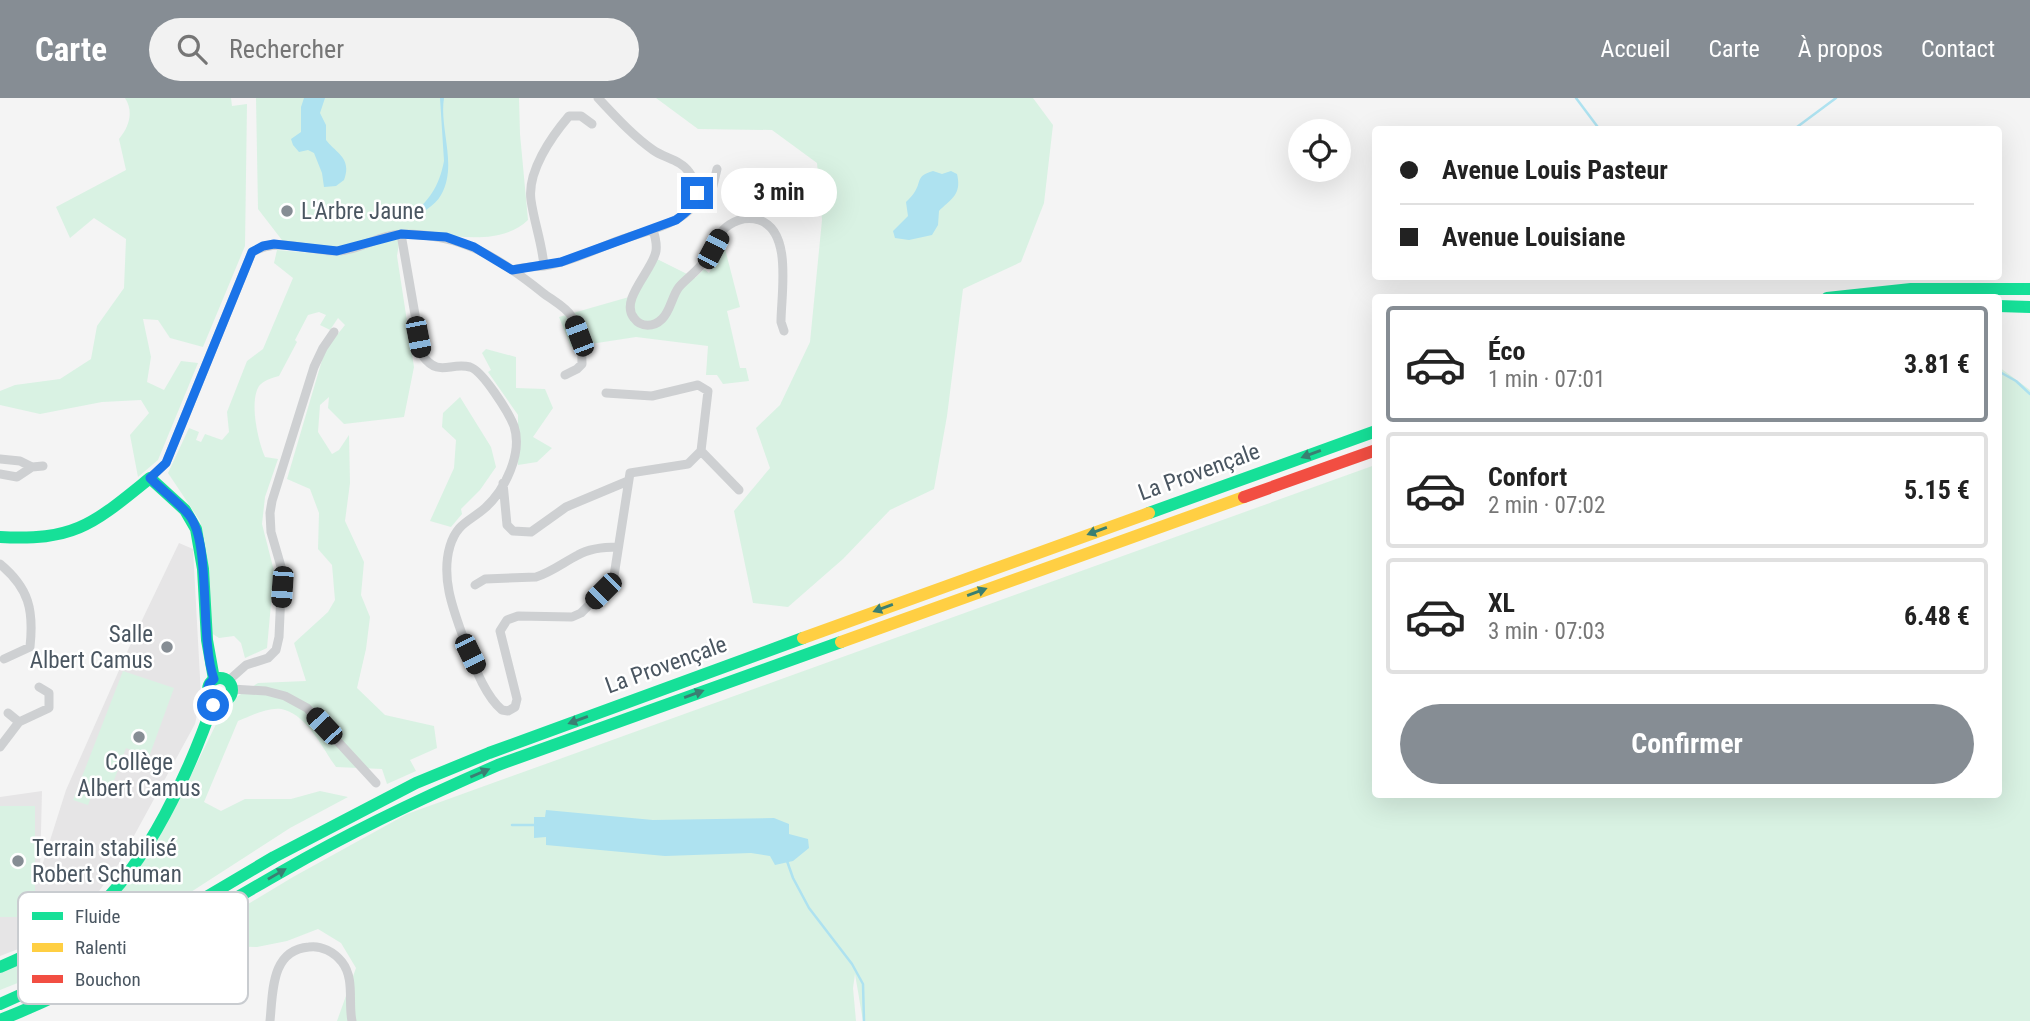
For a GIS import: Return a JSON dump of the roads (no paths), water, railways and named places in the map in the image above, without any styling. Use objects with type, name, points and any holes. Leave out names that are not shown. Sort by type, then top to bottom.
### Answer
[{"type":"main road","points":[[1864,294],[1911,289],[2030,289]]},
{"type":"main road","points":[[2002,306],[2030,307]]},
{"type":"main road","name":"La Provençale","points":[[215,892],[274,857],[416,783],[489,753],[1372,432]]},
{"type":"main road","name":"La Provençale","points":[[247,892],[352,832],[423,797],[498,765],[1372,451]]},
{"type":"main road","points":[[0,537],[41,539],[76,531],[150,478],[191,517],[197,532],[202,565],[206,649],[214,679]]},
{"type":"main road","points":[[221,678],[230,685],[227,701],[214,701],[207,692],[209,684],[214,679],[221,678]]},
{"type":"main road","points":[[111,892],[163,814],[200,738],[214,701]]},
{"type":"main road","points":[[0,967],[18,957]]},
{"type":"main road","name":"La Provençale","points":[[0,1004],[18,996]]},
{"type":"main road","name":"La Provençale","points":[[0,1020],[34,1004]]},
{"type":"street","points":[[512,270],[544,266],[653,230],[676,220],[695,202],[697,193],[688,170],[654,151],[598,98]]},
{"type":"street","points":[[544,266],[531,199],[531,181],[535,167],[569,116],[581,116],[592,124]]},
{"type":"street","points":[[697,193],[706,194],[712,190],[717,169]]},
{"type":"street","points":[[653,230],[656,250],[634,293],[630,308],[632,317],[639,323],[646,326],[664,318],[674,295],[701,266],[722,230],[748,218],[768,224],[781,242],[781,322],[784,331]]},
{"type":"street","points":[[401,234],[422,355],[429,364],[444,369],[469,367],[477,371],[506,410],[514,427],[514,460],[503,483],[486,507],[460,525],[450,547],[447,578],[461,631],[491,698],[502,710],[508,711],[515,707],[517,692],[500,631],[507,620],[518,615],[572,617],[580,613],[614,576],[630,473],[688,464],[701,451],[708,391],[698,385],[652,396],[606,393]]},
{"type":"street","points":[[150,478],[166,463],[252,252],[263,246],[274,244],[337,251],[401,234],[446,237],[474,247],[512,270],[572,317],[579,336],[582,364],[565,375]]},
{"type":"street","points":[[334,332],[314,367],[272,501],[271,532],[282,570],[276,650],[268,658],[246,664],[230,685],[285,696],[307,708],[376,783]]},
{"type":"street","points":[[701,451],[739,490]]},
{"type":"street","points":[[0,459],[20,461],[32,467]]},
{"type":"street","points":[[0,474],[17,477],[32,467],[43,466]]},
{"type":"street","points":[[503,483],[507,525],[513,531],[521,533],[531,532],[566,507],[628,481]]},
{"type":"street","points":[[475,585],[485,579],[536,577],[580,553],[618,547]]},
{"type":"street","points":[[0,564],[16,577],[27,597],[33,621],[30,647],[4,660]]},
{"type":"street","points":[[0,747],[19,722],[49,708],[49,693],[39,687]]},
{"type":"street","points":[[8,713],[19,722]]},
{"type":"street","points":[[270,1021],[275,977],[282,959],[297,948],[317,946],[342,962],[348,973],[352,1021]]},
{"type":"water","points":[[304,98],[325,98],[320,113],[326,125],[326,140],[342,157],[346,166],[344,180],[336,186],[324,187],[314,153],[308,150],[299,152],[293,145],[291,139],[301,132],[301,107]]},
{"type":"water","points":[[440,98],[444,98],[448,159],[446,183],[435,202],[412,220],[409,217],[428,199],[436,186],[444,161]]},
{"type":"water","points":[[933,171],[942,174],[951,171],[957,174],[957,192],[939,211],[938,225],[932,235],[909,240],[895,238],[893,231],[908,216],[906,202],[914,193],[921,177]]},
{"type":"water","points":[[546,810],[653,820],[774,818],[789,824],[789,834],[808,839],[809,848],[793,861],[775,865],[770,856],[751,853],[665,856],[546,845],[546,837],[534,838],[534,817],[545,817]]},
{"type":"waterway","points":[[1576,98],[1597,126]]},
{"type":"waterway","points":[[1798,126],[1836,98]]},
{"type":"waterway","points":[[2002,373],[2030,394]]},
{"type":"waterway","points":[[512,825],[536,825]]},
{"type":"waterway","points":[[787,861],[809,908],[852,964],[863,984],[864,1021]]},
{"type":"place","name":"L'Arbre Jaune","points":[[287,211]]},
{"type":"place","name":"Salle Albert Camus","points":[[167,647]]},
{"type":"place","name":"Collège Albert Camus","points":[[139,737]]},
{"type":"place","name":"Terrain stabilisé Robert Schuman","points":[[18,861]]}]
